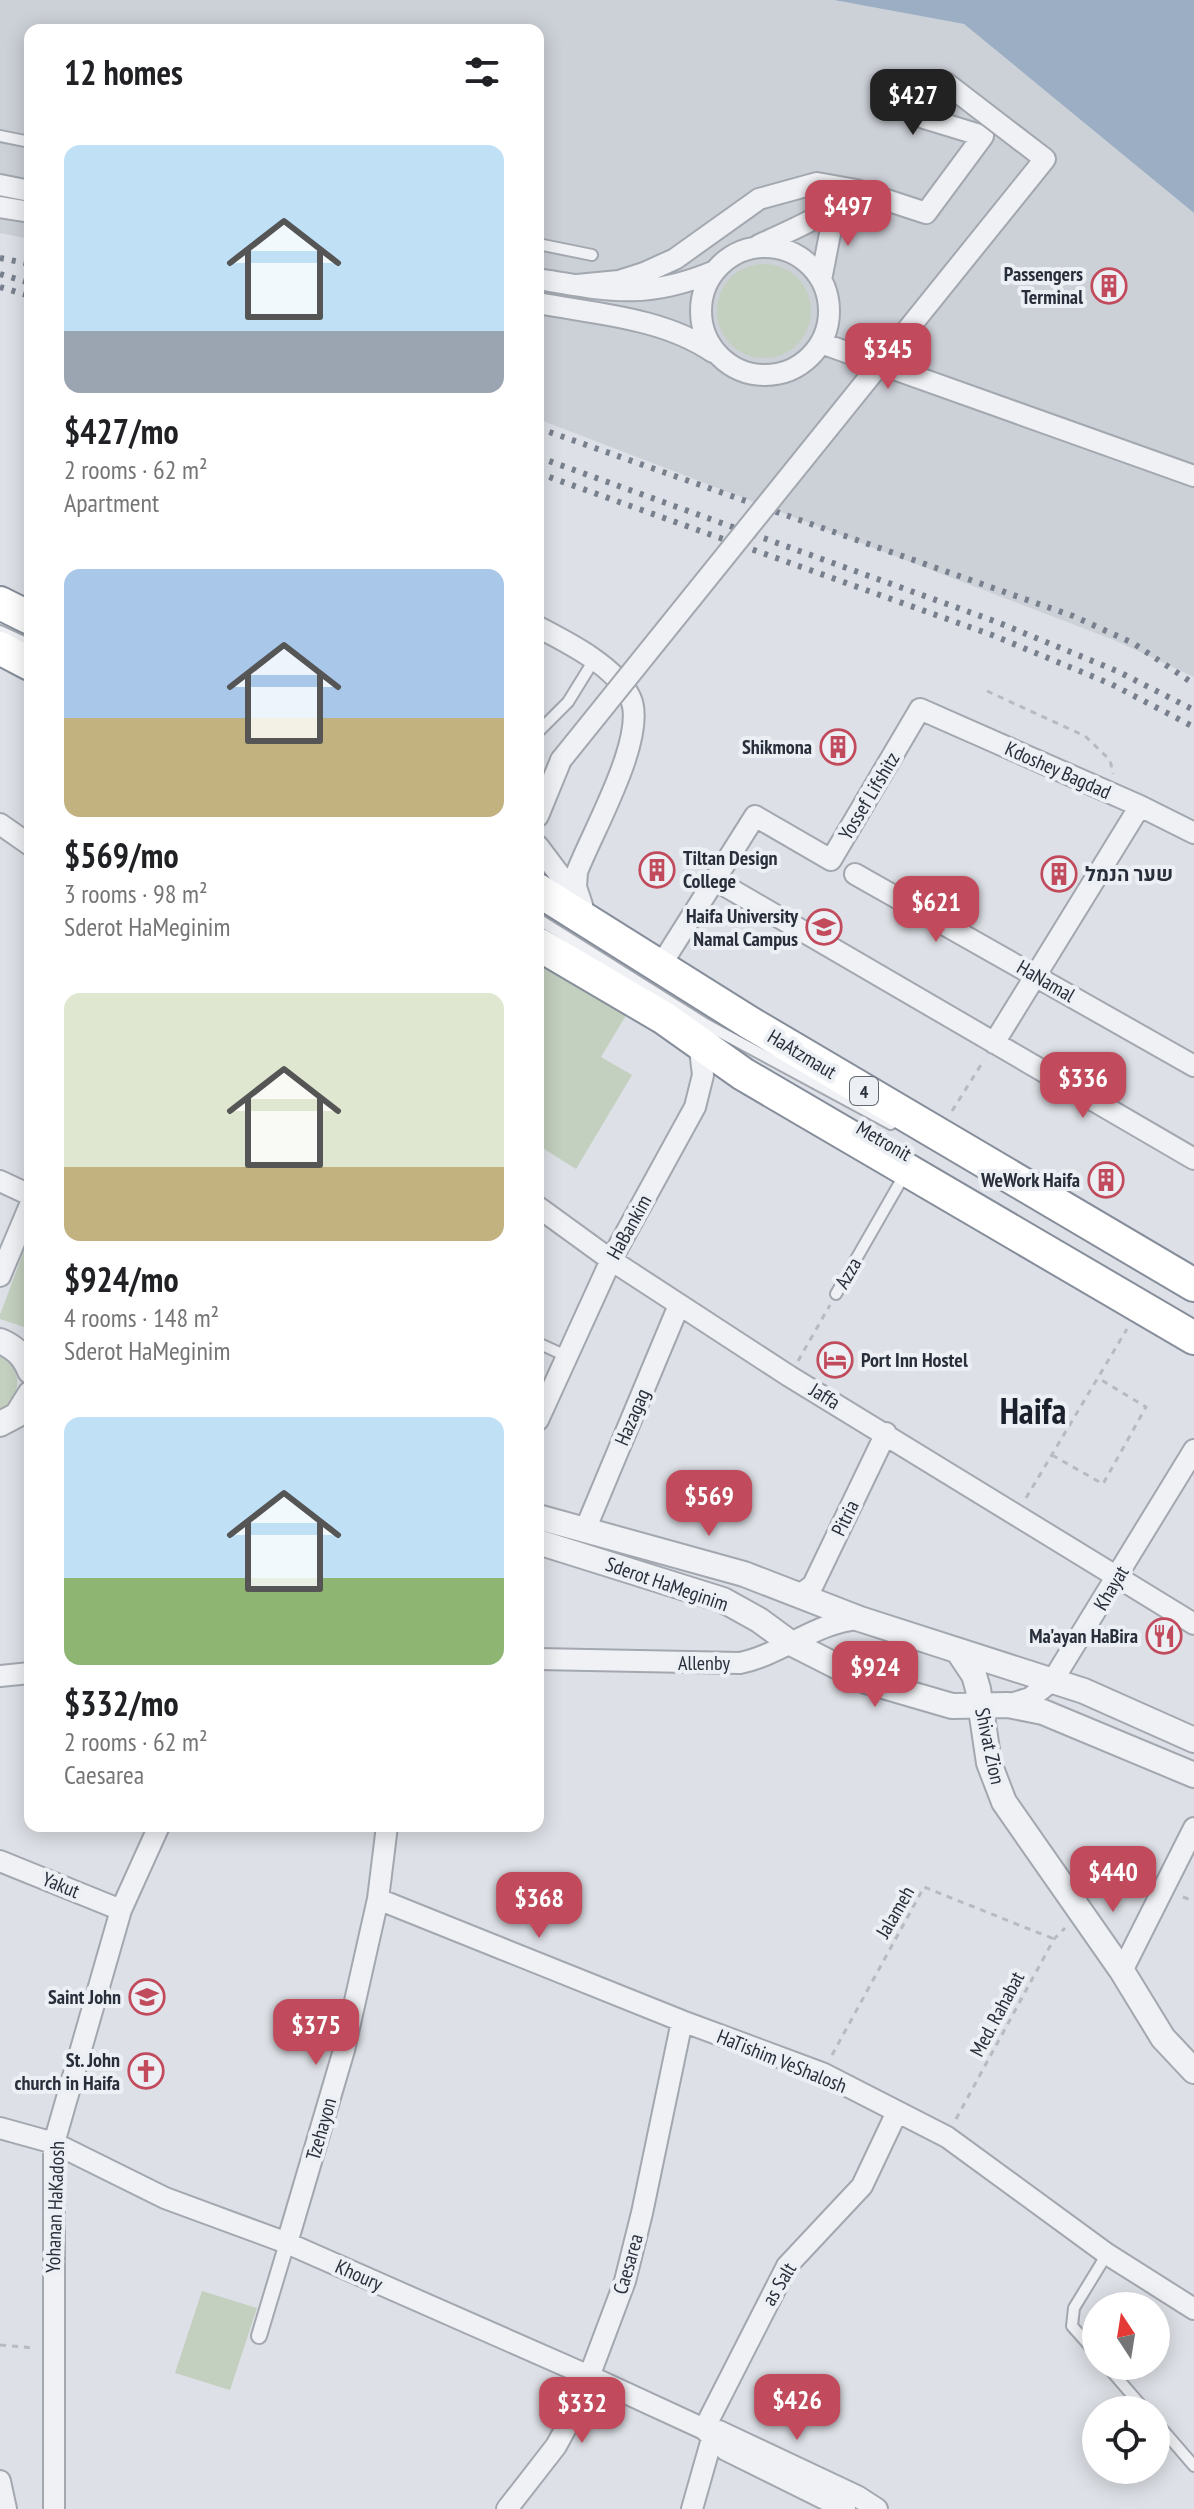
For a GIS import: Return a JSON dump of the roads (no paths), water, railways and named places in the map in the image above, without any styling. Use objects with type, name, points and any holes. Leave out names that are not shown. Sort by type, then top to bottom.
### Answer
[{"type":"highway","points":[[0,603],[24,615]]},
{"type":"highway","points":[[0,648],[24,661]]},
{"type":"highway","name":"HaAtzmaut","points":[[544,893],[589,916],[659,968],[1190,1280]]},
{"type":"highway","name":"4","points":[[544,948],[689,1034],[743,1074],[1194,1338]]},
{"type":"street","points":[[544,801],[561,760],[1045,159],[946,83],[932,81],[921,88],[916,97],[917,107],[924,118],[983,136],[926,213],[856,190],[817,183],[759,199],[675,259],[644,273],[619,281],[577,285]]},
{"type":"street","points":[[0,185],[24,190]]},
{"type":"street","points":[[750,249],[800,228],[835,208],[856,190]]},
{"type":"street","points":[[0,207],[24,211]]},
{"type":"street","points":[[821,280],[835,208]]},
{"type":"street","points":[[544,304],[676,331],[696,340],[734,368],[753,374],[773,374],[800,364],[821,343],[828,325],[829,305],[815,270],[801,258],[782,249],[760,247],[740,252],[721,263],[708,280],[701,300],[701,321],[707,340],[718,356]]},
{"type":"street","points":[[544,280],[624,292],[647,291],[693,280],[715,271]]},
{"type":"street","points":[[821,343],[1194,476]]},
{"type":"street","points":[[544,631],[594,660],[618,681],[631,699],[633,716],[627,755],[577,872],[576,887],[589,916]]},
{"type":"street","name":"Kdoshey Bagdad","points":[[920,709],[1194,833]]},
{"type":"street","name":"Yossef Lifshitz","points":[[659,968],[755,816],[831,860],[920,709]]},
{"type":"street","points":[[544,771],[561,760]]},
{"type":"street","points":[[994,1043],[1140,806]]},
{"type":"street","points":[[0,824],[24,841]]},
{"type":"street","points":[[544,854],[589,916]]},
{"type":"street","name":"HaNamal","points":[[855,874],[1194,1066]]},
{"type":"street","points":[[715,880],[1194,1159]]},
{"type":"street","name":"HaBankim","points":[[544,1405],[611,1260],[695,1107],[703,1075],[702,1062],[700,1050],[689,1034]]},
{"type":"street","points":[[1,1183],[24,1193]]},
{"type":"street","name":"Jaffa","points":[[544,1211],[611,1260],[789,1376],[1194,1624]]},
{"type":"street","points":[[0,1276],[24,1219]]},
{"type":"street","name":"Hazagag","points":[[585,1530],[679,1305]]},
{"type":"street","points":[[0,1341],[24,1354]]},
{"type":"street","points":[[2,1425],[24,1406]]},
{"type":"street","name":"Pitria","points":[[795,1595],[813,1585],[886,1433]]},
{"type":"street","name":"Khayat","points":[[1008,1705],[1030,1698],[1053,1680],[1194,1450]]},
{"type":"street","name":"Sderot HaMeginim","points":[[544,1519],[718,1565],[860,1619],[1053,1680],[1194,1740]]},
{"type":"street","name":"Sderot HaMeginim","points":[[544,1544],[723,1600],[759,1620],[789,1642],[866,1681],[952,1706],[981,1708],[1008,1705],[1058,1717],[1194,1775]]},
{"type":"street","name":"Allenby","points":[[544,1659],[740,1663],[757,1660],[827,1625],[860,1619]]},
{"type":"street","name":"Shivat Zion","points":[[958,1651],[974,1675],[989,1763],[1004,1802],[1122,1971],[1163,2038],[1194,2071]]},
{"type":"street","points":[[0,1676],[24,1674]]},
{"type":"street","points":[[1122,1971],[1194,1828]]},
{"type":"street","name":"Yohanan HaKadosh","points":[[54,2509],[54,2143],[121,1910],[156,1832]]},
{"type":"street","name":"Tzehayon","points":[[287,2243],[344,2050],[378,1899],[386,1832]]},
{"type":"street","name":"Yakut","points":[[0,1861],[121,1910]]},
{"type":"street","name":"HaTishim VeShalosh","points":[[378,1899],[682,2021],[822,2073],[947,2137],[1107,2254],[1194,2309]]},
{"type":"street","name":"Caesarea","points":[[507,2509],[556,2446],[578,2406],[625,2281],[682,2021]]},
{"type":"street","name":"as Salt","points":[[692,2509],[717,2428],[787,2266],[862,2186],[897,2112]]},
{"type":"street","name":"Khoury","points":[[0,2128],[54,2143],[165,2198],[287,2243],[589,2376],[717,2428],[857,2496],[877,2509]]},
{"type":"street","points":[[259,2336],[287,2243]]},
{"type":"street","name":"Khoury","points":[[717,2428],[726,2450],[845,2509]]},
{"type":"street","points":[[0,2481],[6,2509]]},
{"type":"lane","points":[[0,136],[24,141]]},
{"type":"lane","points":[[544,245],[592,255]]},
{"type":"lane","points":[[0,618],[24,629]]},
{"type":"lane","points":[[0,631],[24,642]]},
{"type":"lane","points":[[544,726],[568,702],[594,660]]},
{"type":"lane","name":"Metronit","points":[[544,923],[707,1025],[896,1127]]},
{"type":"lane","points":[[544,931],[770,1072]]},
{"type":"lane","name":"Azza","points":[[836,1294],[907,1171]]},
{"type":"lane","points":[[544,1346],[566,1356]]},
{"type":"lane","points":[[1084,2292],[1107,2254]]},
{"type":"lane","points":[[1082,2295],[1074,2308],[1072,2326],[1082,2337]]},
{"type":"lane","points":[[1119,2380],[1133,2396]]},
{"type":"lane","points":[[1170,2438],[1194,2466]]},
{"type":"water","points":[[834,0],[1194,0],[1194,213],[964,24]]},
{"type":"railway","points":[[0,258],[24,263]]},
{"type":"railway","points":[[0,274],[24,281]]},
{"type":"railway","points":[[0,287],[24,294]]},
{"type":"railway","points":[[544,430],[1073,616],[1133,643],[1194,684]]},
{"type":"railway","points":[[544,459],[997,622],[1117,671],[1194,710]]},
{"type":"railway","points":[[544,475],[992,635],[1111,684],[1194,727]]},
{"type":"place","name":"Passengers Terminal","points":[[1109,286]]},
{"type":"place","name":"Shikmona","points":[[838,747]]},
{"type":"place","name":"Tiltan Design College","points":[[657,870]]},
{"type":"place","name":"שער הנמל","points":[[1059,874]]},
{"type":"place","name":"Haifa University Namal Campus","points":[[824,927]]},
{"type":"place","name":"WeWork Haifa","points":[[1106,1180]]},
{"type":"place","name":"Port Inn Hostel","points":[[835,1360]]},
{"type":"place","name":"Ma'ayan HaBira","points":[[1164,1636]]},
{"type":"place","name":"Saint John","points":[[147,1997]]},
{"type":"place","name":"St. John church in Haifa","points":[[146,2071]]},
{"type":"district","name":"Haifa","points":[[1033,1410]]}]
